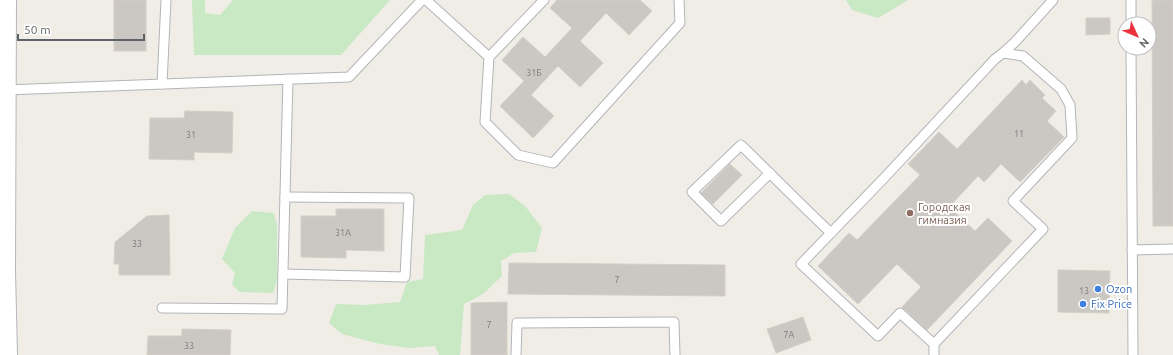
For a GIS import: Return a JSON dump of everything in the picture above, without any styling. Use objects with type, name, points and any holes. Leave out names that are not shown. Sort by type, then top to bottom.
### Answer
[{"type":"main road","points":[[5,0],[4,271],[6,355]]},
{"type":"lane","points":[[162,84],[166,0]]},
{"type":"lane","points":[[5,90],[349,77],[422,0]]},
{"type":"lane","points":[[426,0],[489,57]]},
{"type":"lane","points":[[544,0],[489,57],[485,122],[518,155],[553,163],[680,23],[679,0]]},
{"type":"lane","points":[[934,344],[900,313],[878,336],[801,264],[995,60],[1015,42],[1053,0]]},
{"type":"lane","points":[[1131,0],[1131,16]]},
{"type":"lane","points":[[934,355],[934,344],[1042,229],[1013,201],[1072,138],[1070,105],[1061,89],[1023,56],[1004,53]]},
{"type":"lane","points":[[1131,56],[1133,355]]},
{"type":"lane","points":[[162,308],[282,309],[288,79]]},
{"type":"lane","points":[[770,173],[721,221],[692,192],[741,145],[770,173],[831,233]]},
{"type":"lane","points":[[283,274],[405,277],[409,198],[285,197]]},
{"type":"lane","points":[[1132,250],[1173,249]]},
{"type":"lane","points":[[516,355],[517,324],[674,322],[675,355]]},
{"type":"green space","points":[[192,0],[205,0],[205,13],[220,15],[233,0],[390,0],[341,55],[194,55]]},
{"type":"green space","points":[[846,0],[908,0],[878,18],[852,10]]},
{"type":"green space","points":[[509,194],[525,206],[542,228],[536,252],[514,253],[501,261],[502,276],[483,294],[464,304],[460,355],[439,355],[435,346],[409,348],[380,344],[342,334],[329,323],[336,304],[365,305],[400,302],[407,282],[423,279],[425,235],[462,230],[473,205],[485,195]]},
{"type":"green space","points":[[252,211],[274,213],[277,225],[277,280],[273,293],[239,292],[232,284],[235,273],[222,259],[235,228]]},
{"type":"building","points":[[114,0],[146,0],[146,51],[114,51]]},
{"type":"building","points":[[557,0],[640,0],[652,11],[629,35],[606,13],[580,41],[603,63],[580,87],[558,66],[531,95],[554,116],[533,138],[500,106],[524,81],[502,60],[523,37],[545,57],[572,28],[550,8]]},
{"type":"building","points":[[1152,0],[1173,0],[1173,226],[1153,226],[1152,56],[1157,56],[1157,16],[1152,16]]},
{"type":"building","points":[[1086,18],[1110,18],[1110,34],[1086,35]]},
{"type":"building","points":[[1022,80],[1026,85],[1030,80],[1045,95],[1042,98],[1056,111],[1047,121],[1064,137],[1020,182],[1001,164],[984,182],[978,176],[949,207],[975,231],[988,218],[1012,241],[927,330],[902,307],[921,287],[897,264],[858,304],[818,266],[849,233],[857,240],[920,175],[908,164],[939,132],[957,149]]},
{"type":"building","points":[[185,111],[233,112],[232,153],[194,152],[194,160],[149,159],[150,118],[184,118]]},
{"type":"building","points":[[730,164],[742,175],[713,204],[701,193]]},
{"type":"building","points":[[336,209],[384,209],[384,251],[346,250],[346,258],[301,257],[301,216],[336,216]]},
{"type":"building","points":[[169,215],[170,275],[119,275],[119,264],[114,264],[115,242],[147,216]]},
{"type":"building","points":[[509,263],[725,265],[725,296],[508,294]]},
{"type":"building","points":[[1058,270],[1110,271],[1109,313],[1058,312]]},
{"type":"building","points":[[507,302],[507,355],[471,355],[471,303]]},
{"type":"building","points":[[803,317],[811,340],[776,353],[767,329]]},
{"type":"building","points":[[182,329],[231,330],[230,355],[147,355],[148,336],[182,336]]},
{"type":"place","name":"Городская гимназия","points":[[910,213]]},
{"type":"place","name":"Ozon","points":[[1098,289]]},
{"type":"place","name":"Fix Price","points":[[1083,304]]}]
